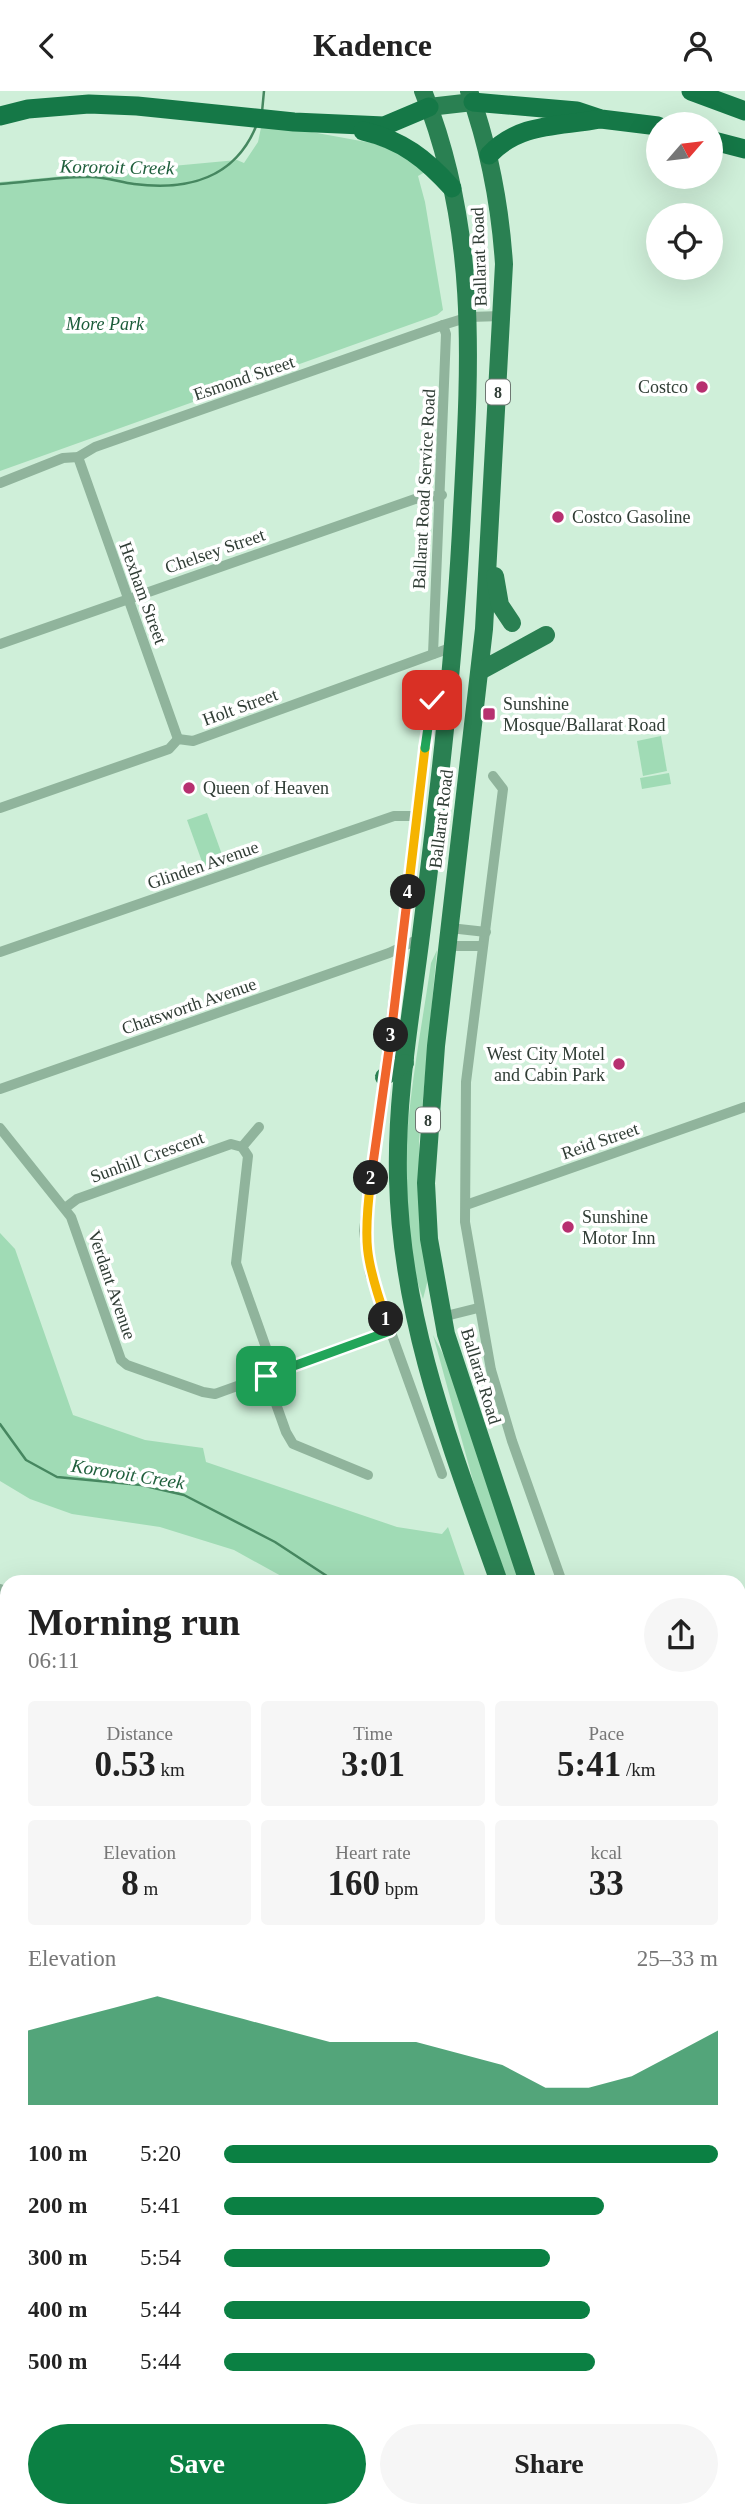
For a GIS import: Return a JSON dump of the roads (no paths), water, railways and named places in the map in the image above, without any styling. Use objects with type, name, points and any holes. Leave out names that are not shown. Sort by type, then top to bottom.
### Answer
[{"type":"highway","points":[[691,91],[745,111]]},
{"type":"highway","points":[[0,116],[28,109],[89,104],[201,110],[294,122],[384,126],[426,99],[471,96],[577,111],[601,119],[646,125]]},
{"type":"highway","name":"Ballarat Road","points":[[471,96],[489,155],[500,211],[504,264],[502,316],[480,671],[428,1119],[426,1182],[429,1239],[442,1317],[464,1397],[526,1575]]},
{"type":"highway","name":"Ballarat Road","points":[[426,99],[452,188],[465,251],[470,378],[453,647],[398,1138],[399,1210],[414,1325],[432,1390],[497,1575]]},
{"type":"highway","points":[[489,155],[504,140],[531,128],[601,119]]},
{"type":"highway","points":[[328,123],[369,133],[409,148],[430,164],[452,188]]},
{"type":"highway","points":[[723,143],[745,149]]},
{"type":"highway","points":[[490,535],[498,595],[512,624]]},
{"type":"highway","points":[[480,671],[546,635]]},
{"type":"highway","points":[[420,944],[448,937]]},
{"type":"highway","points":[[384,1077],[405,1060],[391,1039]]},
{"type":"highway","points":[[414,1325],[442,1317]]},
{"type":"street","name":"Esmond Street","points":[[0,483],[62,458],[78,457],[95,447],[443,325],[468,317],[502,316]]},
{"type":"street","name":"Ballarat Road Service Road","points":[[433,654],[442,495],[446,334],[443,325]]},
{"type":"street","name":"Hexham Street","points":[[78,457],[178,739]]},
{"type":"street","name":"Chelsey Street","points":[[0,644],[415,499],[442,495]]},
{"type":"street","name":"Holt Street","points":[[0,808],[169,749],[178,739],[193,741],[453,647]]},
{"type":"street","name":"Ballarat Road","points":[[442,1474],[370,1274],[364,1231],[391,1039],[396,951],[430,711],[432,700],[449,689]]},
{"type":"street","name":"Ballarat Road","points":[[493,776],[503,789],[486,932],[481,946],[463,1123],[465,1222],[491,1370],[512,1441],[560,1575]]},
{"type":"street","name":"Glinden Avenue","points":[[0,952],[394,815],[417,815]]},
{"type":"street","points":[[448,937],[486,932]]},
{"type":"street","points":[[448,937],[481,946]]},
{"type":"street","name":"Chatsworth Avenue","points":[[0,1089],[420,944]]},
{"type":"street","name":"Reid Street","points":[[466,1205],[745,1107]]},
{"type":"street","points":[[258,1127],[242,1147],[248,1157],[236,1263],[286,1432],[293,1444],[368,1475]]},
{"type":"street","name":"Verdant Avenue","points":[[0,1128],[71,1217],[121,1360],[127,1365],[215,1394],[390,1331]]},
{"type":"street","name":"Sunhill Crescent","points":[[65,1208],[77,1199],[231,1144],[242,1147]]},
{"type":"street","points":[[442,1317],[478,1308]]},
{"type":"waterway","name":"Kororoit Creek","points":[[262,112],[264,91]]},
{"type":"waterway","name":"Kororoit Creek","points":[[0,184],[80,177],[154,186],[191,182],[223,169],[237,157],[257,124]]},
{"type":"waterway","name":"Kororoit Creek","points":[[0,1424],[26,1460],[57,1477],[141,1485],[184,1495],[275,1542],[325,1575]]},
{"type":"place","name":"Costco","points":[[702,387]]},
{"type":"place","name":"Costco Gasoline","points":[[558,517]]},
{"type":"place","name":"Sunshine Mosque/Ballarat Road","points":[[489,714]]},
{"type":"place","name":"Queen of Heaven","points":[[189,788]]},
{"type":"place","name":"West City Motel and Cabin Park","points":[[619,1064]]},
{"type":"place","name":"Sunshine Motor Inn","points":[[568,1227]]},
{"type":"park label","name":"More Park","points":[[105,324]]}]
